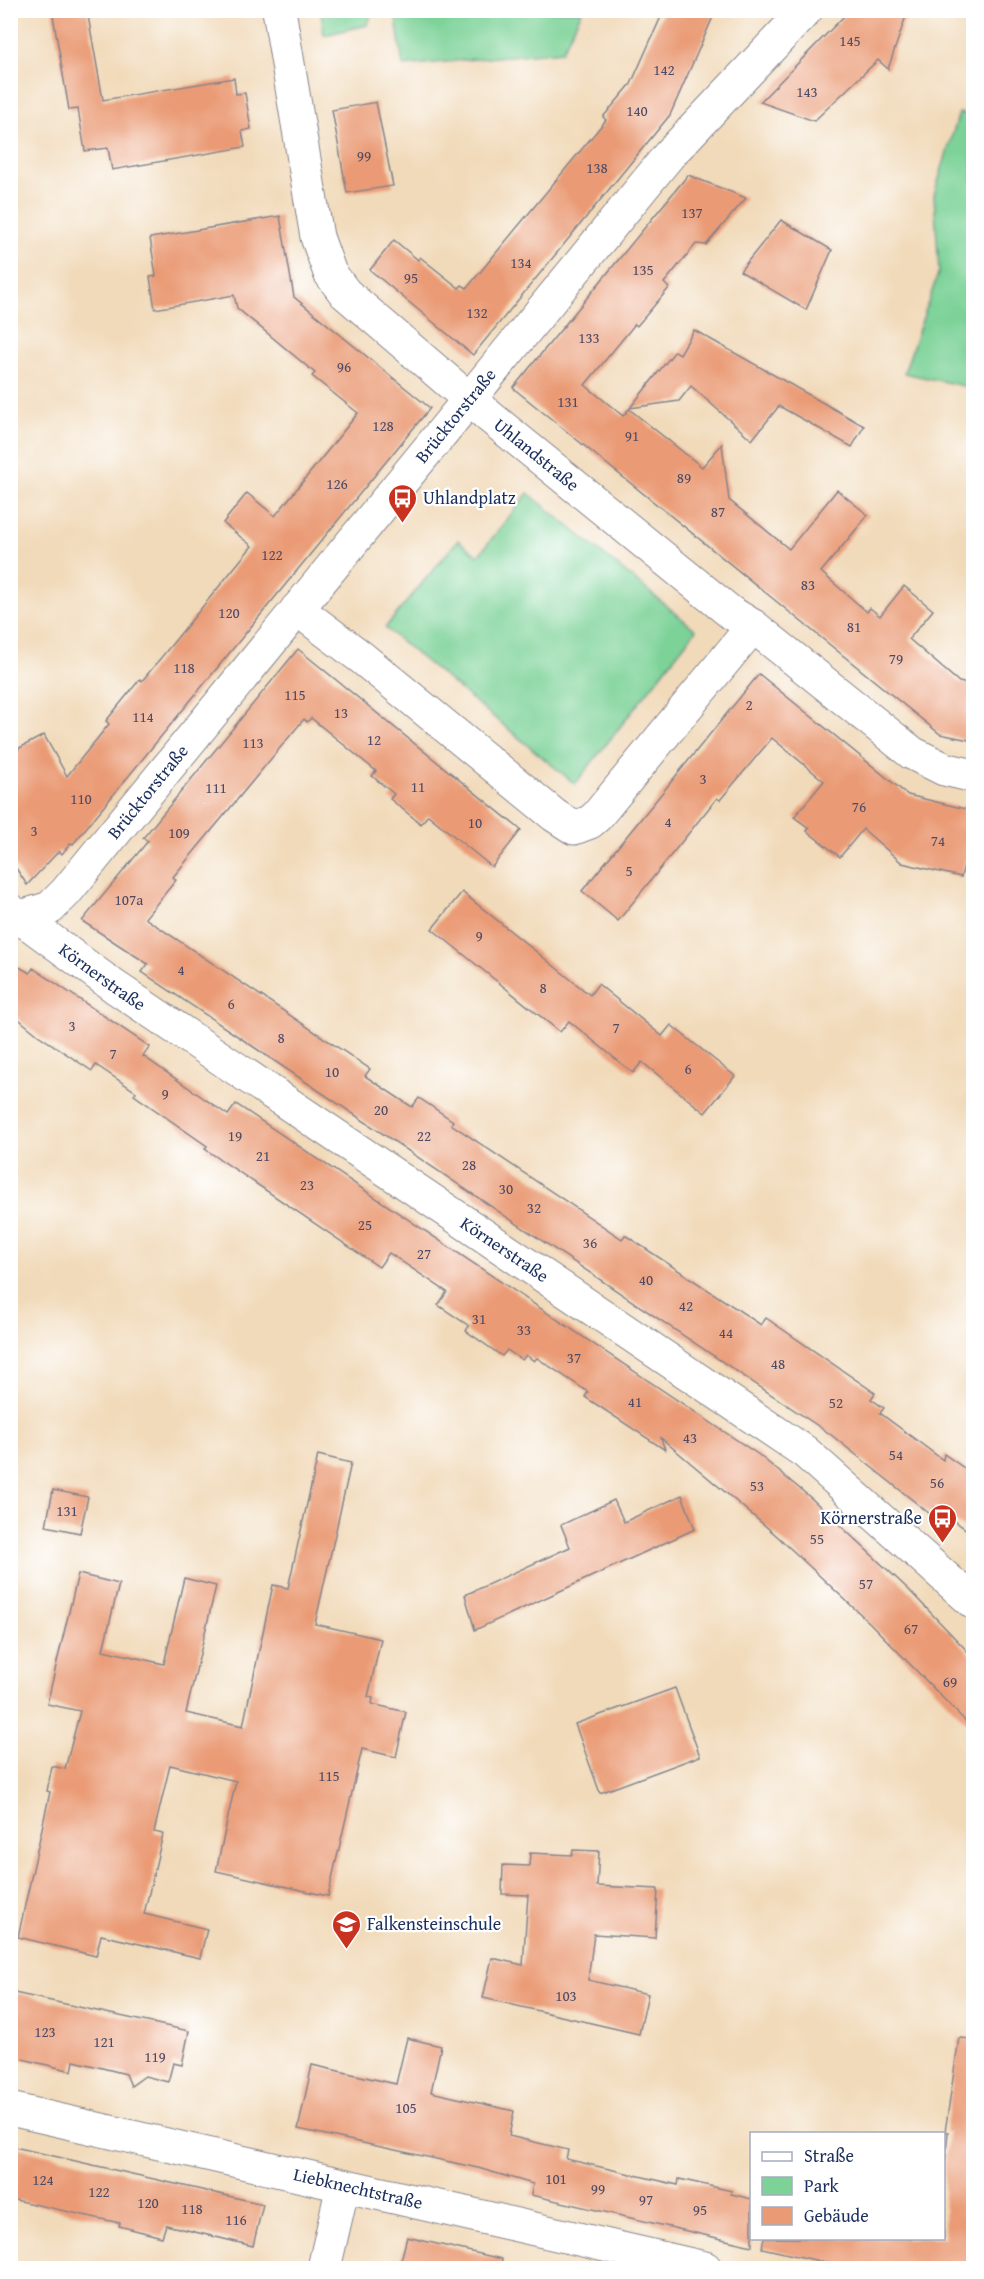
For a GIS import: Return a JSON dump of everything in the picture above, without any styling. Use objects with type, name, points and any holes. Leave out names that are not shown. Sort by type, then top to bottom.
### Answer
[{"type":"street","name":"Uhlandstraße","points":[[279,10],[317,237],[330,273],[355,303],[470,397],[490,417],[730,612],[753,626],[912,753],[944,769],[974,776]]},
{"type":"street","name":"Brücktorstraße","points":[[13,917],[50,908],[66,892],[669,155],[806,10]]},
{"type":"street","points":[[297,609],[362,658],[554,815],[574,828],[590,822],[597,816],[753,626]]},
{"type":"street","name":"Körnerstraße","points":[[13,917],[805,1452],[974,1604]]},
{"type":"street","name":"Liebknechtstraße","points":[[10,2109],[705,2268]]},
{"type":"street","points":[[324,2268],[344,2186]]},
{"type":"green space","points":[[395,10],[582,11],[562,51],[403,66]]},
{"type":"green space","points":[[321,11],[373,11],[367,25],[324,35]]},
{"type":"green space","points":[[959,113],[973,116],[973,388],[904,373],[939,271],[934,195]]},
{"type":"green space","points":[[528,493],[696,630],[575,784],[385,628],[458,540],[478,556]]},
{"type":"building","points":[[52,10],[87,10],[103,100],[234,78],[236,94],[245,93],[251,129],[242,131],[245,147],[112,170],[108,148],[85,151],[78,109],[69,110]]},
{"type":"building","points":[[664,10],[716,10],[670,115],[473,355],[370,270],[394,240],[418,260],[420,257],[459,288],[462,285],[467,288],[606,120],[603,117],[631,84]]},
{"type":"building","points":[[850,10],[908,10],[888,69],[878,60],[814,121],[760,102]]},
{"type":"building","points":[[376,102],[393,186],[347,193],[332,110]]},
{"type":"building","points":[[688,175],[746,198],[706,245],[696,244],[664,283],[669,288],[637,326],[635,324],[585,385],[623,416],[629,409],[702,467],[722,444],[729,500],[789,549],[837,490],[868,515],[821,572],[867,612],[870,608],[880,616],[904,586],[933,610],[909,639],[959,682],[974,685],[974,741],[940,734],[513,388]]},
{"type":"building","points":[[280,216],[294,297],[430,408],[73,844],[71,843],[62,854],[59,851],[27,885],[10,859],[10,753],[44,735],[67,776],[109,724],[106,721],[140,679],[142,681],[252,546],[223,523],[247,493],[275,516],[358,413],[312,376],[315,373],[237,308],[234,295],[155,309],[150,277],[156,276],[150,238]]},
{"type":"building","points":[[781,220],[832,250],[806,310],[740,271]]},
{"type":"building","points":[[694,330],[864,426],[852,447],[779,406],[752,440],[691,386],[679,401],[630,408],[675,351],[680,354]]},
{"type":"building","points":[[298,649],[521,830],[492,867],[428,815],[421,824],[390,799],[394,794],[372,776],[376,771],[311,718],[307,722],[304,719],[173,877],[176,880],[145,918],[370,1069],[365,1076],[412,1107],[419,1098],[453,1121],[451,1124],[622,1239],[625,1235],[761,1325],[766,1318],[875,1393],[871,1399],[884,1408],[880,1413],[943,1460],[944,1454],[974,1475],[974,1535],[935,1507],[930,1514],[830,1434],[142,972],[148,964],[82,921],[148,841],[143,838]]},
{"type":"building","points":[[759,674],[908,795],[974,811],[974,860],[966,858],[961,877],[902,863],[863,829],[840,857],[807,831],[809,828],[794,817],[824,781],[772,738],[720,800],[717,798],[618,921],[582,891]]},
{"type":"building","points":[[462,892],[590,995],[598,984],[662,1036],[671,1025],[735,1076],[705,1113],[642,1062],[633,1073],[569,1021],[560,1032],[432,929]]},
{"type":"building","points":[[10,962],[30,973],[33,968],[150,1047],[143,1056],[228,1115],[236,1104],[759,1455],[811,1498],[908,1589],[974,1658],[974,1730],[871,1624],[776,1535],[661,1438],[665,1450],[585,1397],[588,1392],[537,1358],[534,1361],[526,1355],[522,1360],[507,1350],[502,1356],[466,1331],[469,1326],[438,1305],[447,1292],[389,1253],[379,1267],[205,1149],[207,1146],[134,1095],[136,1092],[96,1065],[92,1071],[38,1035],[10,1012]]},
{"type":"building","points":[[318,1455],[351,1463],[315,1624],[381,1639],[368,1697],[373,1698],[372,1704],[406,1712],[396,1757],[362,1749],[328,1896],[216,1871],[236,1781],[170,1765],[154,1832],[163,1834],[144,1914],[207,1929],[200,1958],[101,1935],[96,1956],[18,1937],[50,1792],[47,1791],[52,1766],[65,1769],[80,1711],[47,1704],[78,1574],[119,1584],[103,1650],[164,1664],[184,1578],[216,1586],[186,1713],[243,1726],[273,1585],[288,1588]]},
{"type":"building","points":[[53,1490],[88,1497],[80,1533],[46,1526]]},
{"type":"building","points":[[682,1495],[695,1529],[475,1630],[465,1595],[570,1547],[561,1525],[614,1500],[624,1522]]},
{"type":"building","points":[[675,1688],[700,1756],[600,1793],[575,1724]]},
{"type":"building","points":[[573,1850],[599,1851],[597,1886],[658,1889],[655,1938],[594,1934],[588,1980],[648,1994],[639,2034],[483,1998],[492,1958],[523,1965],[528,1895],[502,1894],[503,1865],[529,1866],[530,1853],[572,1855]]},
{"type":"building","points":[[10,1992],[189,2031],[182,2065],[173,2063],[168,2082],[145,2076],[131,2086],[126,2074],[74,2061],[72,2071],[10,2056]]},
{"type":"building","points":[[407,2038],[441,2046],[431,2092],[514,2111],[509,2136],[568,2150],[566,2159],[678,2185],[679,2179],[732,2191],[731,2194],[750,2199],[752,2246],[531,2195],[533,2184],[478,2168],[298,2129],[312,2065],[396,2084]]},
{"type":"building","points":[[959,2038],[974,2039],[974,2268],[850,2268],[762,2248],[764,2240],[945,2240],[945,2164],[948,2132],[945,2132]]},
{"type":"building","points":[[10,2146],[263,2204],[253,2246],[166,2225],[162,2237],[119,2226],[120,2223],[10,2199]]},
{"type":"building","points":[[407,2237],[502,2259],[501,2268],[399,2268]]},
{"type":"place","name":"Uhlandplatz","points":[[402,524]]},
{"type":"place","name":"Körnerstraße","points":[[943,1544]]},
{"type":"place","name":"Falkensteinschule","points":[[346,1950]]}]
